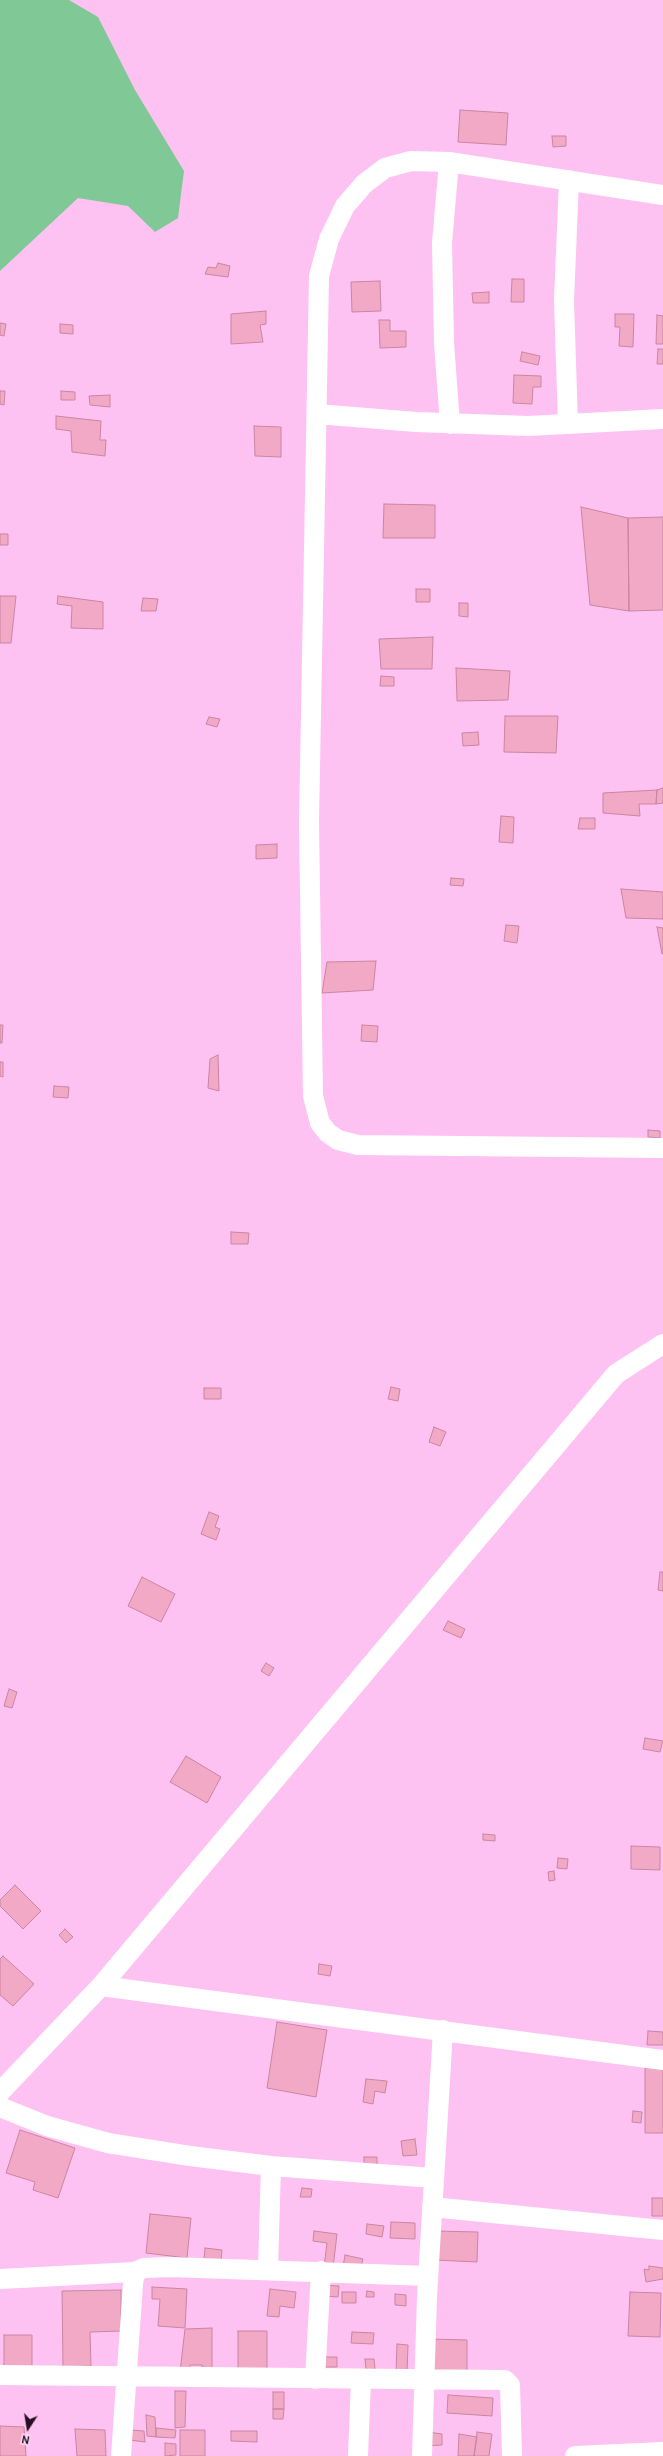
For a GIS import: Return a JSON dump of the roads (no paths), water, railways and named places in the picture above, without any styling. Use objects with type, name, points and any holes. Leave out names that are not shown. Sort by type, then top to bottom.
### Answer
[{"type":"street","points":[[663,194],[449,162],[411,161],[386,168],[364,184],[345,206],[322,258],[319,276],[309,822],[313,1096],[320,1122],[328,1133],[338,1140],[358,1145],[663,1148]]},
{"type":"street","points":[[449,162],[442,243],[444,343],[450,424]]},
{"type":"street","points":[[568,424],[564,301],[569,180]]},
{"type":"street","points":[[317,414],[376,420],[528,426],[663,419]]},
{"type":"street","points":[[0,2092],[100,1986],[616,1374],[663,1344]]},
{"type":"street","points":[[100,1986],[663,2060]]},
{"type":"street","points":[[422,2456],[428,2276],[443,2030]]},
{"type":"street","points":[[0,2107],[47,2126],[108,2143],[271,2166],[434,2178]]},
{"type":"street","points":[[268,2269],[271,2166]]},
{"type":"street","points":[[432,2207],[663,2230]]},
{"type":"street","points":[[0,2279],[135,2272],[151,2267],[268,2269],[428,2276]]},
{"type":"street","points":[[315,2379],[321,2271]]},
{"type":"street","points":[[121,2456],[135,2272]]},
{"type":"street","points":[[0,2375],[126,2378],[506,2380],[510,2385],[512,2456]]},
{"type":"street","points":[[358,2456],[360,2380]]},
{"type":"street","points":[[575,2456],[663,2452]]}]
